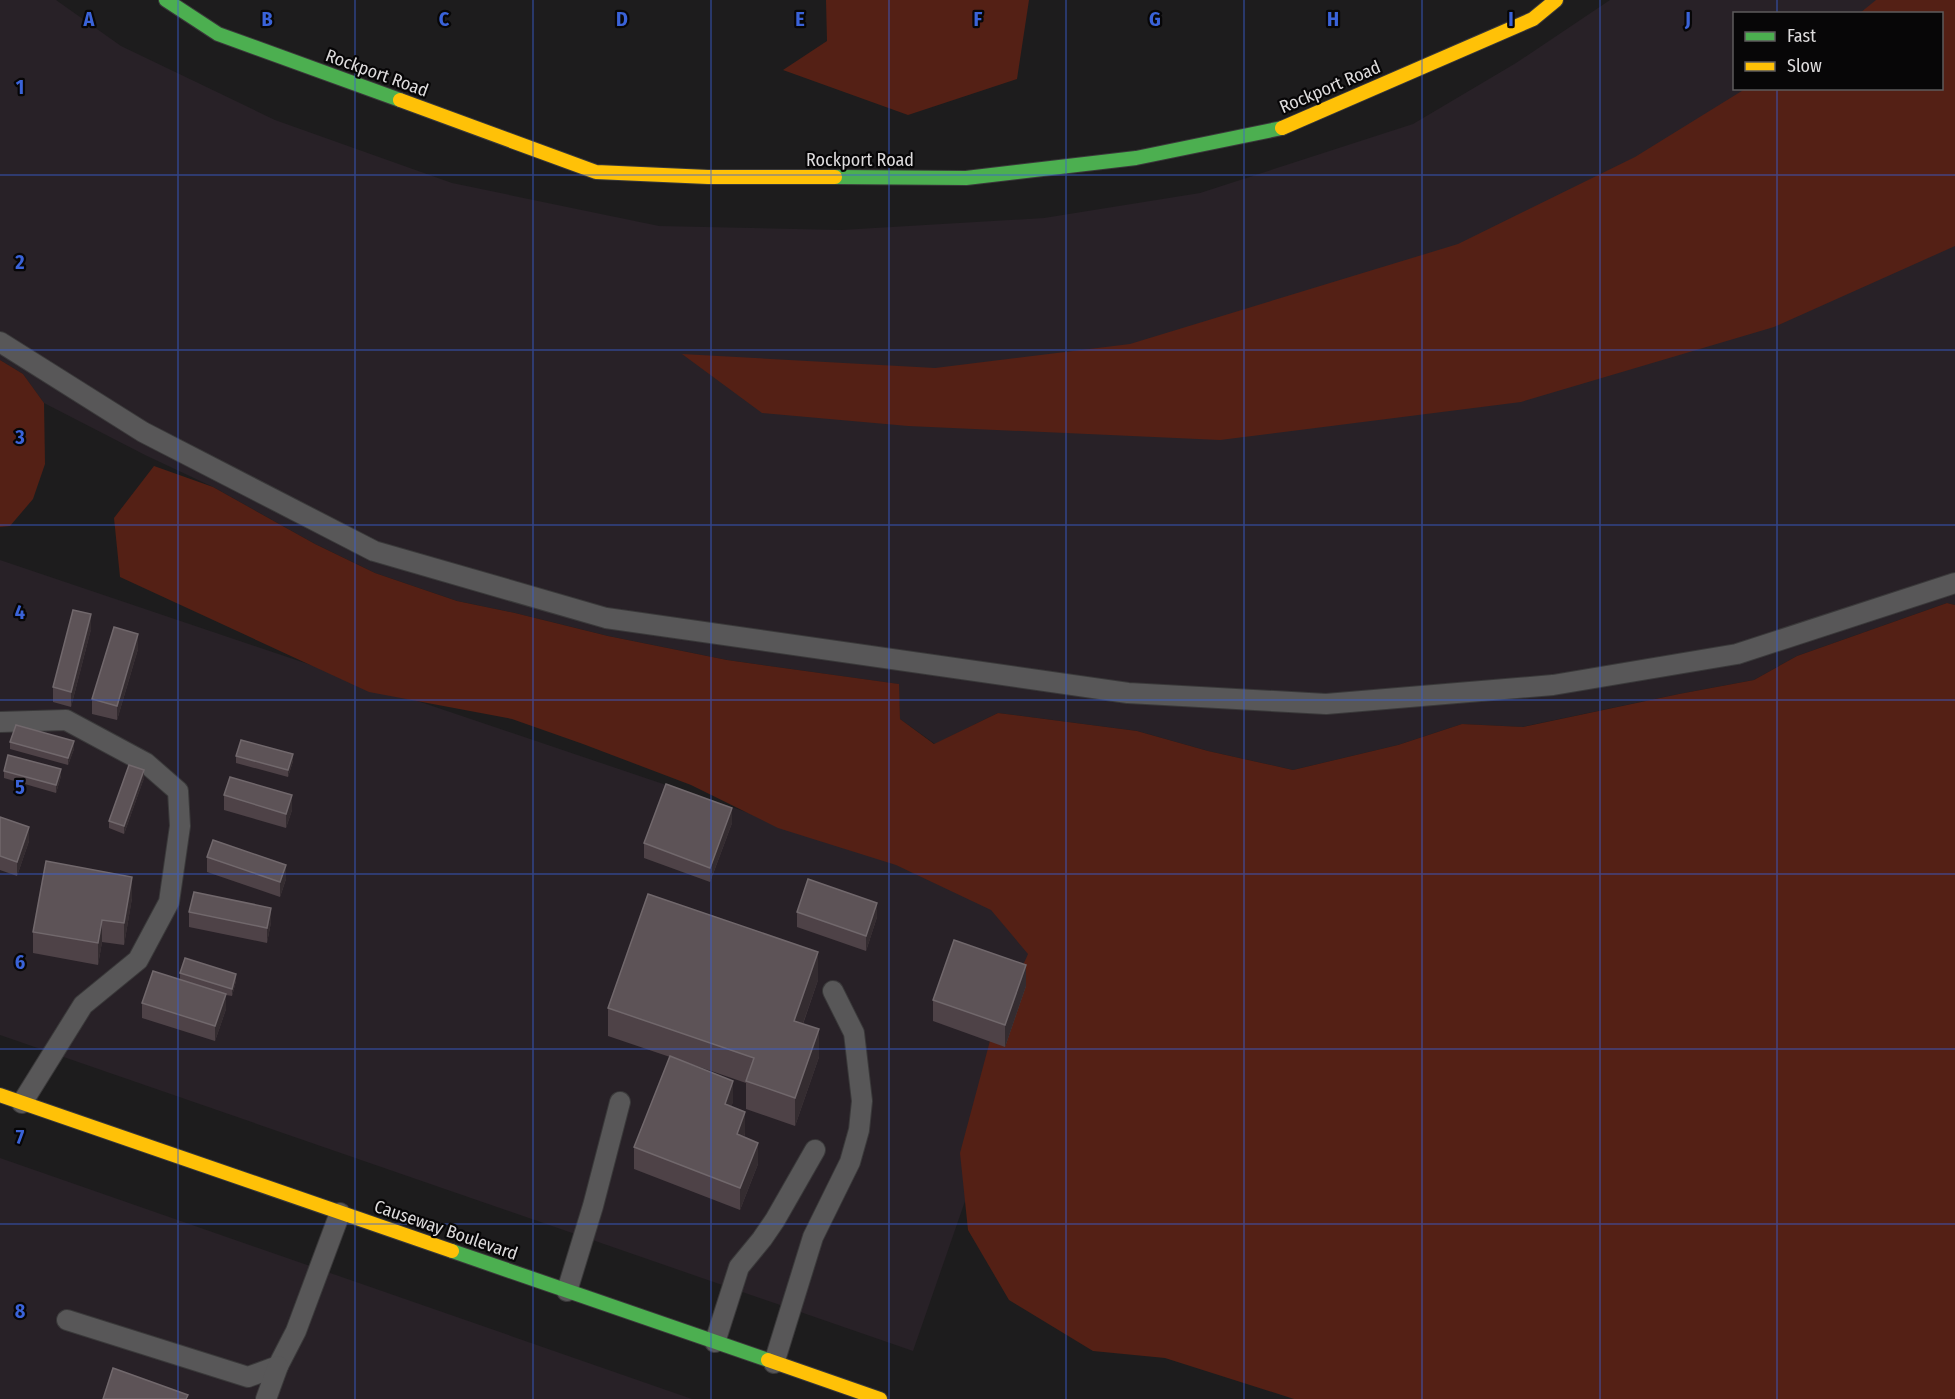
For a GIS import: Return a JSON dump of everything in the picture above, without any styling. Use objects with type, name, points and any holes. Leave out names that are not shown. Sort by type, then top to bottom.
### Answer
[{"type":"street","name":"Rockport Road","points":[[166,0],[218,34],[596,172],[708,177],[966,178],[1136,158],[1279,129],[1533,19],[1556,0]]},
{"type":"street","name":"Causeway Boulevard","points":[[0,1095],[880,1399]]},
{"type":"lane","points":[[0,342],[143,432],[374,551],[606,618],[1128,693],[1326,704],[1553,685],[1737,654],[1955,583]]},
{"type":"lane","points":[[0,722],[66,720],[146,763],[178,791],[180,826],[170,903],[138,960],[83,1005],[22,1103]]},
{"type":"lane","points":[[774,1363],[813,1237],[850,1162],[859,1130],[862,1101],[854,1033],[833,991]]},
{"type":"lane","points":[[567,1291],[593,1206],[620,1102]]},
{"type":"lane","points":[[715,1342],[739,1267],[775,1220],[815,1150]]},
{"type":"lane","points":[[266,1399],[278,1366],[296,1331],[340,1213]]},
{"type":"lane","points":[[67,1320],[248,1377],[278,1366]]},
{"type":"shaded area","points":[[0,0],[56,0],[121,46],[275,120],[452,183],[659,226],[841,230],[1044,218],[1200,193],[1413,124],[1516,63],[1610,0],[1955,0],[1955,605],[1947,603],[1797,656],[1754,680],[1522,727],[1462,724],[1398,745],[1293,770],[1208,751],[1137,731],[998,713],[935,744],[900,719],[898,684],[727,660],[608,636],[457,601],[375,573],[315,544],[213,487],[44,403],[23,374],[0,360]]},
{"type":"shaded area","points":[[826,0],[1029,0],[1017,79],[908,115],[783,70],[827,41]]},
{"type":"shaded area","points":[[1876,0],[1955,0],[1955,246],[1774,327],[1521,402],[1220,440],[908,426],[762,413],[682,354],[935,368],[1130,344],[1458,244],[1635,157],[1743,90],[1943,90],[1943,12],[1861,12]]},
{"type":"shaded area","points":[[0,360],[23,374],[44,403],[45,464],[33,499],[10,526],[0,527]]},
{"type":"shaded area","points":[[154,466],[213,487],[315,544],[375,573],[457,601],[608,636],[727,660],[899,684],[900,719],[934,744],[998,713],[1137,731],[1208,751],[1293,770],[1398,745],[1462,724],[1523,727],[1754,680],[1797,656],[1947,603],[1955,605],[1955,1399],[1294,1399],[1165,1358],[1093,1351],[1009,1300],[968,1230],[960,1153],[991,1037],[1028,954],[991,910],[896,865],[778,828],[691,785],[512,719],[369,692],[120,577],[114,518]]},
{"type":"shaded area","points":[[0,560],[1063,919],[913,1351],[0,1035]]},
{"type":"shaded area","points":[[0,1158],[692,1399],[0,1399]]},
{"type":"building","points":[[73,610],[91,614],[71,692],[53,687]]},
{"type":"building","points":[[114,627],[138,634],[117,706],[92,699]]},
{"type":"building","points":[[16,725],[74,741],[68,758],[10,742]]},
{"type":"building","points":[[241,740],[293,754],[288,770],[236,756]]},
{"type":"building","points":[[8,755],[61,769],[56,785],[4,771]]},
{"type":"building","points":[[129,765],[144,770],[124,826],[109,821]]},
{"type":"building","points":[[230,777],[292,795],[286,814],[224,795]]},
{"type":"building","points":[[666,784],[732,808],[710,868],[644,843]]},
{"type":"building","points":[[0,817],[29,827],[17,862],[0,856]]},
{"type":"building","points":[[213,840],[286,865],[280,882],[207,857]]},
{"type":"building","points":[[46,861],[132,877],[124,923],[102,920],[98,943],[33,932]]},
{"type":"building","points":[[808,879],[877,903],[866,936],[797,912]]},
{"type":"building","points":[[194,892],[271,908],[267,928],[189,912]]},
{"type":"building","points":[[648,894],[818,952],[794,1021],[819,1029],[795,1098],[746,1081],[754,1058],[608,1008]]},
{"type":"building","points":[[954,940],[1026,965],[1005,1025],[933,1000]]},
{"type":"building","points":[[185,958],[236,974],[232,989],[180,973]]},
{"type":"building","points":[[153,971],[226,994],[215,1026],[142,1003]]},
{"type":"building","points":[[670,1056],[733,1081],[725,1104],[745,1112],[737,1134],[758,1143],[740,1188],[634,1147]]},
{"type":"building","points":[[113,1368],[188,1395],[186,1399],[103,1399]]},
{"type":"traffic: fast","points":[[166,0],[218,34],[400,100]]},
{"type":"traffic: fast","points":[[835,177],[966,178],[1136,158],[1282,128]]},
{"type":"traffic: fast","points":[[452,1251],[768,1360]]},
{"type":"traffic: slow","points":[[1282,128],[1533,19],[1556,0]]},
{"type":"traffic: slow","points":[[400,100],[596,172],[708,177],[835,177]]},
{"type":"traffic: slow","points":[[0,1095],[452,1251]]},
{"type":"traffic: slow","points":[[768,1360],[880,1399]]}]
